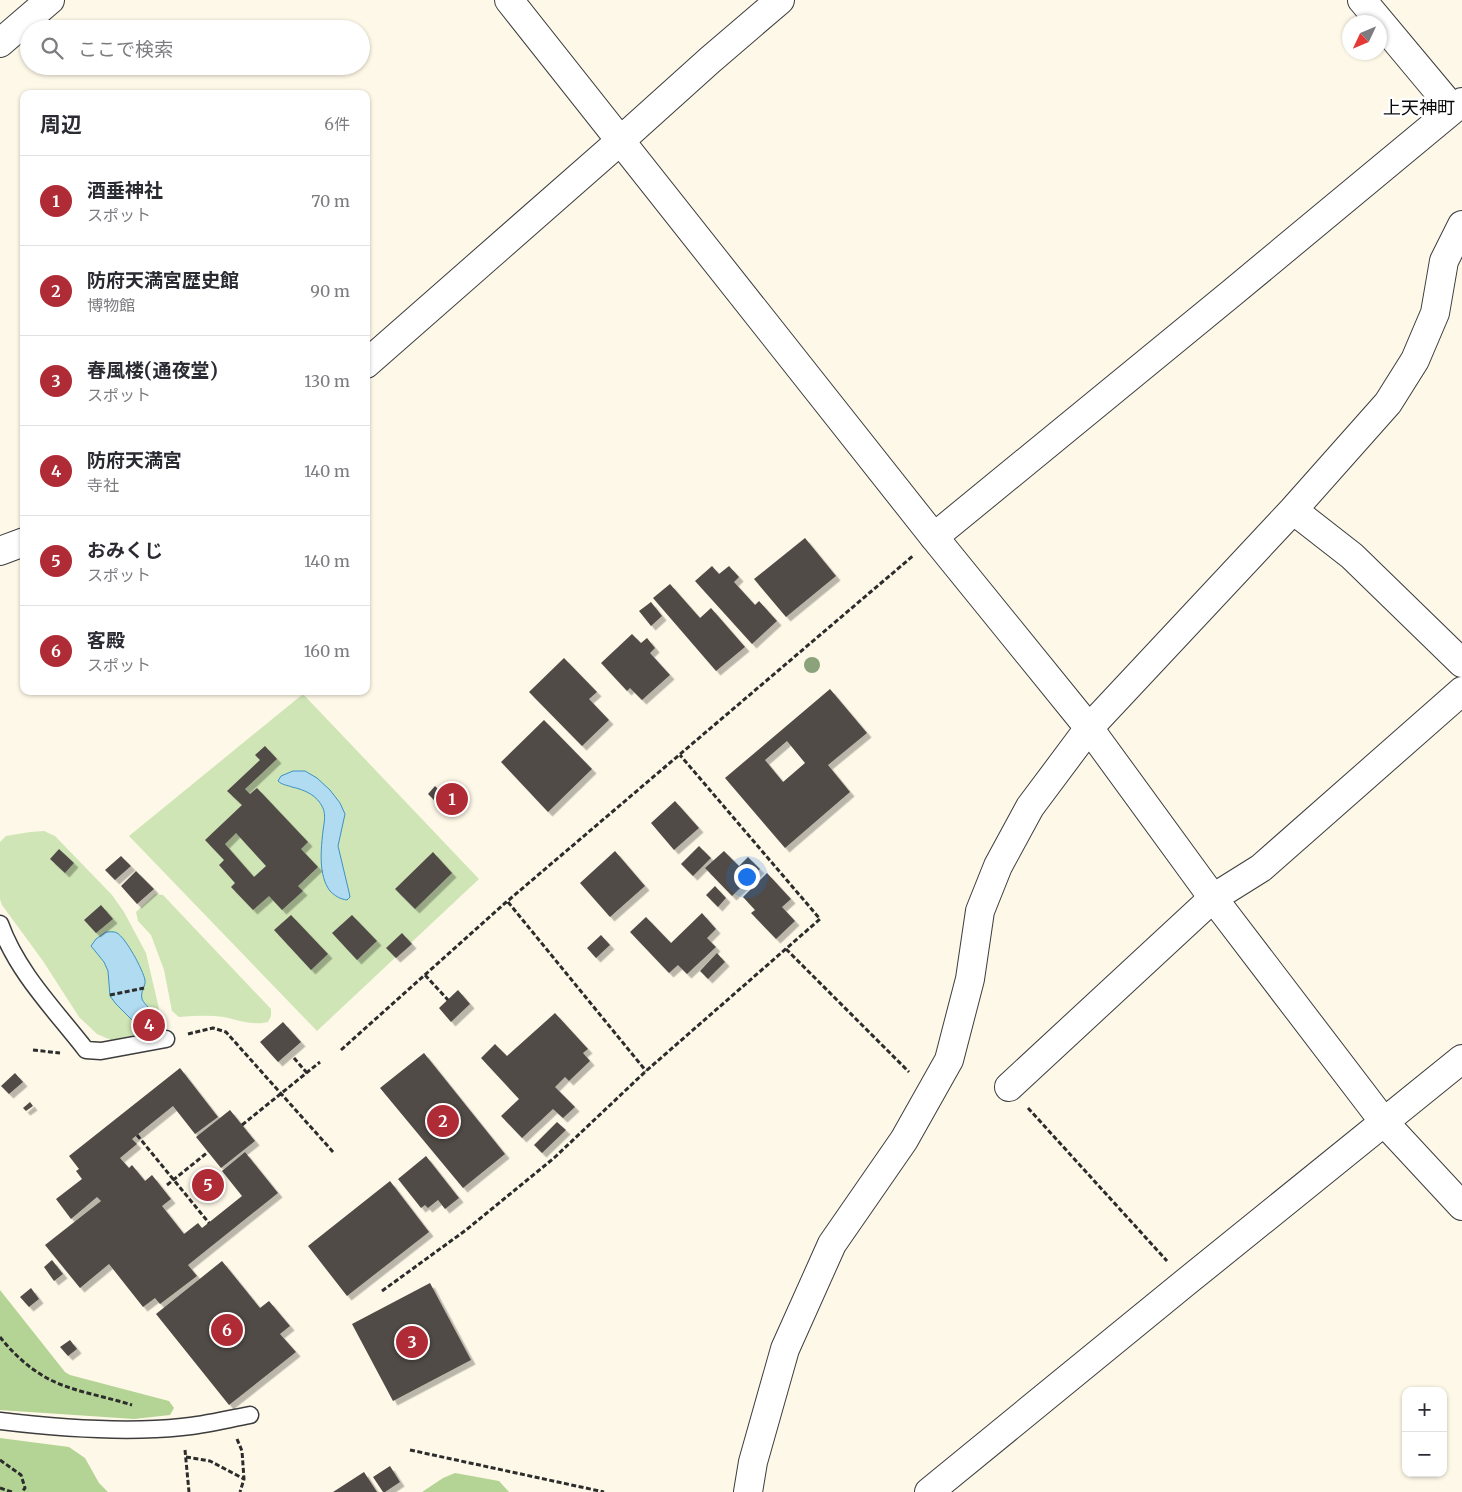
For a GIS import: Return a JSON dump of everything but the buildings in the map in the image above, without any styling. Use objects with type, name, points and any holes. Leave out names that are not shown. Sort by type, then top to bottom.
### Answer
[{"type":"street","points":[[27,20],[50,0]]},
{"type":"street","points":[[509,0],[934,537],[1089,728],[1213,898],[1384,1122],[1462,1206]]},
{"type":"street","points":[[370,360],[780,0]]},
{"type":"street","points":[[934,537],[1458,105],[1362,0]]},
{"type":"street","points":[[0,43],[20,26]]},
{"type":"street","points":[[748,1492],[753,1462],[785,1349],[832,1244],[904,1140],[948,1060],[970,979],[980,911],[998,866],[1030,807],[1089,728],[1293,510],[1388,403],[1415,360],[1435,313],[1444,262],[1462,225]]},
{"type":"street","points":[[1293,510],[1352,556],[1462,663]]},
{"type":"street","points":[[0,551],[20,544]]},
{"type":"street","points":[[1009,1087],[1213,898],[1261,868],[1462,691]]},
{"type":"street","points":[[930,1492],[1186,1282],[1462,1060]]},
{"type":"lane","points":[[0,924],[22,969],[86,1050],[101,1051],[166,1039]]},
{"type":"lane","points":[[0,1421],[34,1425],[128,1430],[183,1427],[250,1415]]},
{"type":"path","points":[[341,1050],[508,902],[934,537]]},
{"type":"path","points":[[382,1291],[466,1230],[554,1158],[646,1071],[820,919],[680,755]]},
{"type":"path","points":[[508,902],[646,1071]]},
{"type":"path","points":[[786,949],[930,1093]]},
{"type":"path","points":[[425,975],[448,1000]]},
{"type":"path","points":[[110,995],[144,988]]},
{"type":"path","points":[[166,1039],[213,1028],[226,1032],[334,1153]]},
{"type":"path","points":[[33,1050],[63,1054]]},
{"type":"path","points":[[294,1058],[307,1072]]},
{"type":"path","points":[[242,1125],[320,1062]]},
{"type":"path","points":[[1009,1087],[1186,1282]]},
{"type":"path","points":[[136,1135],[208,1223]]},
{"type":"path","points":[[166,1185],[208,1152]]},
{"type":"path","points":[[0,1337],[31,1368],[56,1383],[137,1407]]},
{"type":"path","points":[[183,1427],[189,1492]]},
{"type":"path","points":[[240,1492],[244,1480],[242,1450]]},
{"type":"path","points":[[410,1450],[604,1492]]},
{"type":"path","points":[[186,1457],[210,1461],[244,1480]]},
{"type":"path","points":[[0,1460],[21,1474],[25,1488],[22,1492]]},
{"type":"path","points":[[0,1488],[12,1492]]},
{"type":"green space","points":[[304,695],[479,879],[317,1031],[129,836]]},
{"type":"green space","points":[[44,831],[55,836],[112,895],[124,912],[146,953],[160,1013],[159,1020],[145,1033],[111,1040],[97,1034],[79,1017],[43,961],[2,905],[0,899],[0,842],[6,836]]},
{"type":"green space","points":[[155,894],[163,895],[271,1009],[271,1016],[268,1022],[251,1023],[213,1016],[179,1017],[172,1011],[164,970],[151,935],[138,921],[136,912]]},
{"type":"green space","points":[[0,1290],[65,1372],[70,1375],[169,1401],[174,1408],[170,1415],[134,1419],[0,1410]]},
{"type":"green space","points":[[0,1438],[69,1447],[85,1458],[99,1483],[108,1492],[0,1492]]},
{"type":"green space","points":[[455,1473],[499,1481],[509,1492],[422,1492],[443,1478]]},
{"type":"water","points":[[293,771],[305,771],[317,778],[330,790],[340,803],[345,814],[338,846],[350,897],[347,900],[338,897],[326,885],[322,870],[321,854],[325,816],[320,803],[310,794],[278,781],[281,776]]},
{"type":"water","points":[[106,932],[115,932],[121,936],[134,955],[144,975],[145,982],[142,999],[152,1012],[154,1018],[144,1028],[139,1027],[110,996],[108,971],[104,962],[91,946],[96,939]]},
{"type":"place","name":"酒垂神社","points":[[452,799]]},
{"type":"place","name":"防府天満宮","points":[[149,1025]]},
{"type":"place","name":"防府天満宮歴史館","points":[[443,1121]]},
{"type":"place","name":"おみくじ","points":[[208,1185]]},
{"type":"place","name":"客殿","points":[[227,1330]]},
{"type":"place","name":"春風楼(通夜堂)","points":[[412,1342]]},
{"type":"district","name":"上天神町","points":[[1419,107]]}]
